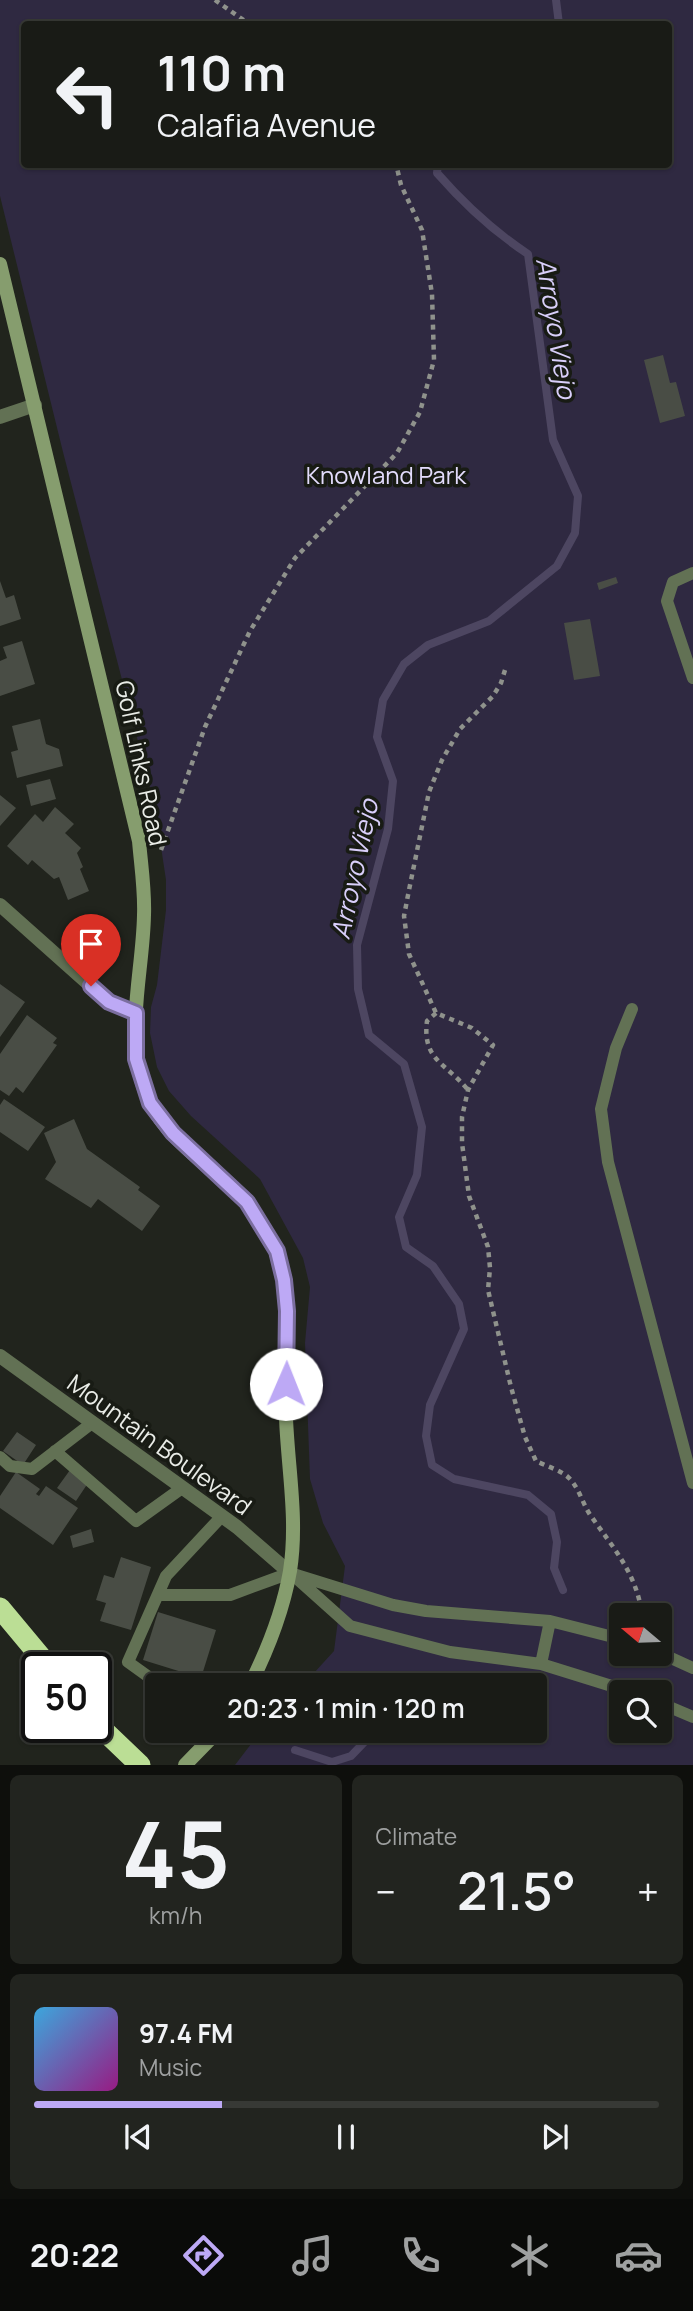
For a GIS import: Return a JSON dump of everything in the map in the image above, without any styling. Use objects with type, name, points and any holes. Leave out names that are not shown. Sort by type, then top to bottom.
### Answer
[{"type":"highway","points":[[0,1608],[37,1652]]},
{"type":"highway","points":[[112,1738],[140,1765]]},
{"type":"main road","name":"Golf Links Road","points":[[0,264],[139,841],[144,913],[136,1013],[136,1059],[150,1103],[173,1133],[247,1202],[277,1251],[284,1280],[287,1311],[286,1409],[295,1534],[290,1573],[280,1613],[255,1673]]},
{"type":"main road","points":[[185,1765],[206,1743]]},
{"type":"street","points":[[0,417],[35,405]]},
{"type":"street","points":[[0,905],[109,1002],[136,1013]]},
{"type":"street","name":"Mountain Boulevard","points":[[0,1356],[222,1516],[290,1573]]},
{"type":"lane","points":[[693,573],[673,582],[667,601],[693,678]]},
{"type":"lane","points":[[632,1009],[615,1048],[601,1109],[608,1162],[693,1483]]},
{"type":"lane","points":[[0,1457],[10,1466],[32,1469],[92,1423]]},
{"type":"lane","points":[[55,1451],[136,1521],[182,1488]]},
{"type":"lane","points":[[145,1674],[128,1662],[166,1576],[222,1516]]},
{"type":"lane","points":[[158,1595],[230,1595],[290,1573],[404,1607],[550,1621],[609,1636]]},
{"type":"lane","points":[[290,1573],[350,1626],[450,1652],[498,1656],[541,1664],[609,1685]]},
{"type":"lane","points":[[541,1664],[550,1621]]},
{"type":"lane","points":[[672,1658],[693,1668]]},
{"type":"lane","points":[[672,1708],[693,1717]]},
{"type":"path","points":[[215,0],[245,21]]},
{"type":"path","points":[[161,851],[205,727],[250,631],[295,558],[397,453],[421,412],[434,360],[432,295],[422,230],[401,185],[397,168]]},
{"type":"path","points":[[505,670],[493,696],[460,729],[442,760],[429,792],[404,916],[408,954],[436,1013],[472,1028],[493,1045],[468,1090],[462,1117],[462,1143],[469,1196],[488,1247],[491,1268],[488,1290],[525,1437],[536,1461],[568,1477],[589,1514],[632,1574],[641,1603]]},
{"type":"path","points":[[436,1013],[427,1020],[425,1039],[436,1061],[454,1073],[468,1090]]},
{"type":"green space","name":"Knowland Park","points":[[0,0],[693,0],[693,1765],[235,1765],[252,1743],[547,1743],[547,1673],[314,1673],[334,1651],[345,1566],[323,1523],[310,1479],[305,1343],[310,1287],[303,1258],[260,1179],[191,1116],[169,1091],[157,1067],[150,1033],[151,1007],[157,985],[166,910],[166,880],[155,807],[0,196]]},
{"type":"building","points":[[663,355],[670,383],[676,382],[685,416],[660,423],[644,360]]},
{"type":"building","points":[[616,577],[618,583],[599,590],[597,583]]},
{"type":"building","points":[[0,581],[6,598],[14,595],[21,619],[0,626]]},
{"type":"building","points":[[590,619],[600,676],[574,680],[564,623]]},
{"type":"building","points":[[22,641],[35,684],[0,696],[0,661],[7,658],[3,647]]},
{"type":"building","points":[[40,719],[46,744],[59,749],[63,766],[17,778],[11,752],[18,750],[12,726]]},
{"type":"building","points":[[50,779],[56,799],[31,806],[26,785]]},
{"type":"building","points":[[0,795],[16,808],[0,826]]},
{"type":"building","points":[[55,807],[74,824],[65,833],[81,848],[77,853],[89,891],[68,900],[59,877],[54,879],[32,860],[28,865],[7,846],[35,814],[43,822]]},
{"type":"building","points":[[0,984],[25,1002],[0,1037]]},
{"type":"building","points":[[27,1015],[57,1038],[53,1043],[57,1045],[23,1093],[16,1087],[9,1096],[0,1090],[0,1054]]},
{"type":"building","points":[[4,1099],[45,1127],[28,1151],[0,1132],[0,1105]]},
{"type":"building","points":[[74,1119],[87,1149],[140,1187],[138,1190],[160,1206],[142,1231],[98,1199],[91,1208],[45,1179],[56,1162],[44,1133]]},
{"type":"building","points":[[17,1432],[36,1445],[23,1465],[3,1451]]},
{"type":"building","points":[[70,1470],[88,1483],[76,1501],[57,1488]]},
{"type":"building","points":[[16,1472],[40,1489],[36,1494],[39,1496],[46,1486],[78,1508],[53,1545],[0,1508],[0,1496]]},
{"type":"building","points":[[91,1529],[94,1542],[73,1548],[70,1536]]},
{"type":"building","points":[[121,1557],[151,1567],[131,1630],[100,1621],[106,1603],[96,1600],[104,1575],[114,1578]]},
{"type":"building","points":[[158,1612],[216,1630],[203,1673],[185,1673],[143,1660]]},
{"type":"waterway","name":"Arroyo Viejo","points":[[556,0],[559,21]]},
{"type":"waterway","name":"Arroyo Viejo","points":[[438,168],[437,173],[458,196],[491,227],[528,254],[553,440],[578,496],[575,533],[557,566],[489,621],[428,645],[404,664],[383,700],[377,737],[393,781],[388,829],[357,945],[358,989],[369,1035],[404,1064],[422,1127],[417,1175],[399,1217],[406,1247],[433,1266],[459,1304],[464,1329],[430,1405],[426,1436],[432,1465],[454,1479],[528,1495],[551,1514],[557,1542],[554,1568],[563,1590]]},
{"type":"waterway","name":"Arroyo Viejo","points":[[295,1750],[332,1762],[351,1756],[363,1743]]},
{"type":"route","points":[[91,986],[109,1002],[136,1013],[136,1059],[150,1103],[173,1133],[247,1202],[277,1251],[284,1280],[287,1311],[286,1384]]}]
